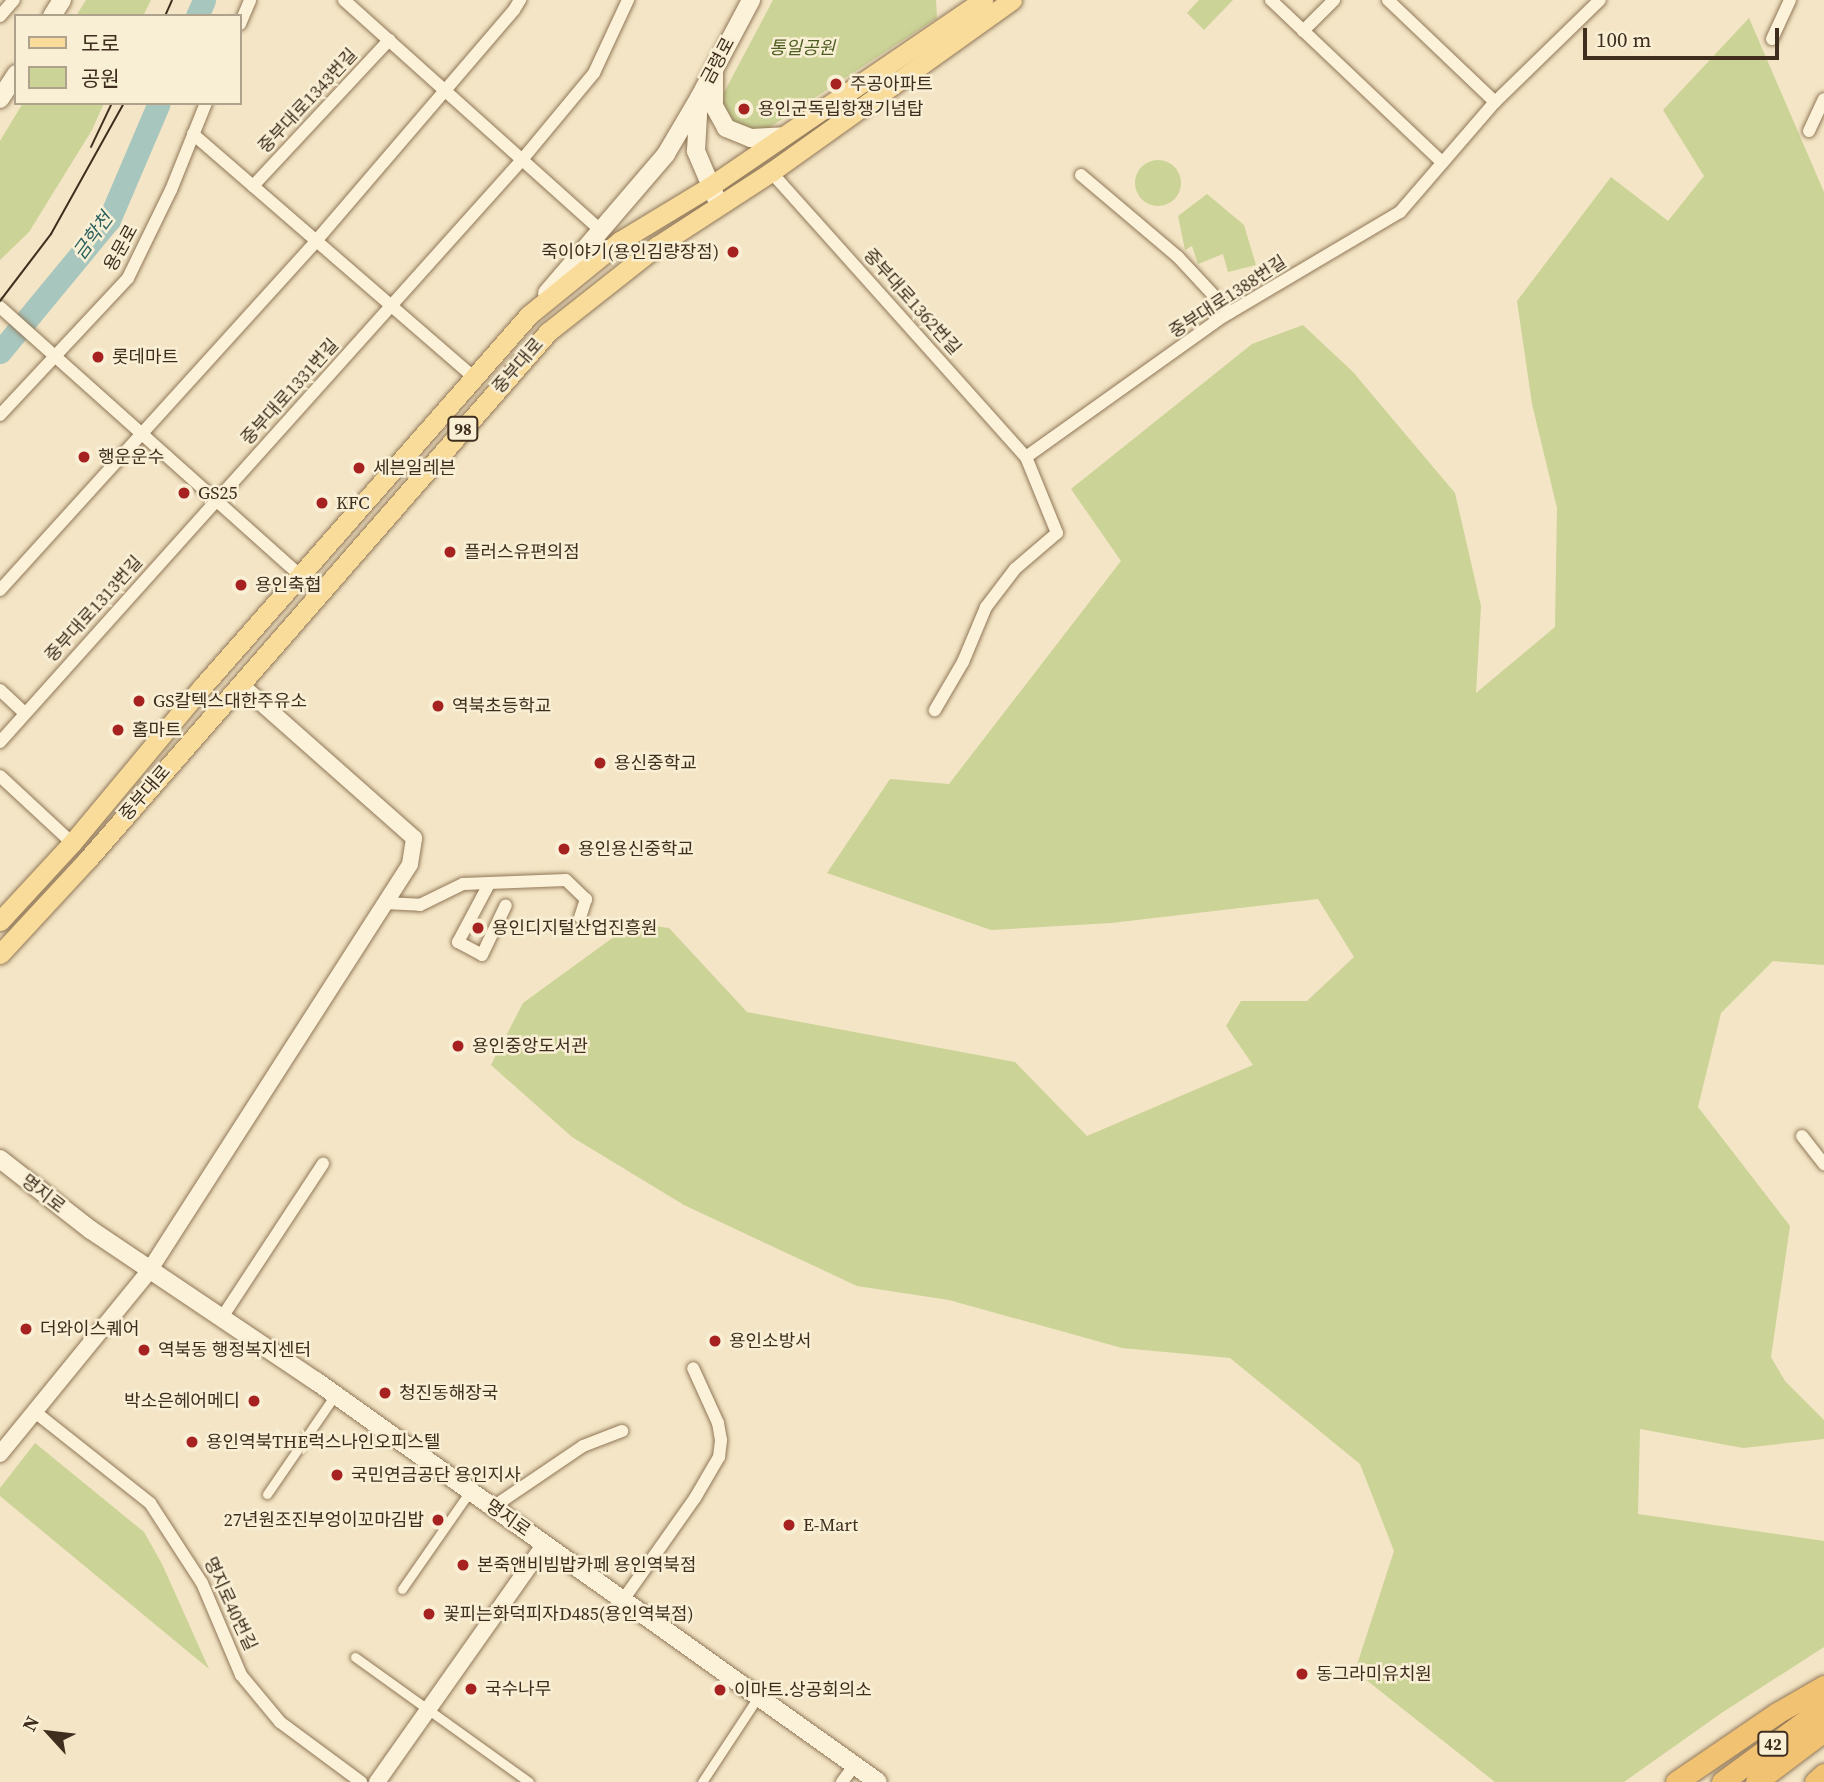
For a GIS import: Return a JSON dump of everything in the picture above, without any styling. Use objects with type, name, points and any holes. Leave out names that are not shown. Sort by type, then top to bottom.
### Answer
[{"type":"highway","points":[[1676,1782],[1777,1713],[1824,1686]]},
{"type":"highway","name":"42","points":[[1722,1782],[1824,1707]]},
{"type":"highway","name":"42","points":[[1756,1782],[1824,1731]]},
{"type":"highway","points":[[1815,1782],[1824,1774]]},
{"type":"main road","name":"금령로","points":[[719,205],[709,187],[696,151],[699,97],[751,0]]},
{"type":"main road","name":"중부대로","points":[[0,954],[88,859],[548,332],[657,246],[771,172],[1012,0]]},
{"type":"main road","name":"중부대로","points":[[0,921],[72,843],[203,686],[302,577],[529,315],[620,242],[709,187],[976,2]]},
{"type":"main road","points":[[714,70],[714,106],[726,128],[751,138],[784,136]]},
{"type":"main road","points":[[0,99],[14,77]]},
{"type":"main road","points":[[529,315],[666,154],[699,97]]},
{"type":"main road","name":"명지로","points":[[0,1159],[52,1202],[149,1271],[335,1395],[878,1782]]},
{"type":"street","points":[[0,16],[14,0]]},
{"type":"street","points":[[242,19],[250,0]]},
{"type":"street","points":[[344,0],[600,230]]},
{"type":"street","points":[[0,590],[140,432],[316,241],[520,0]]},
{"type":"street","points":[[391,306],[522,161],[594,73],[628,0]]},
{"type":"street","points":[[1271,0],[1442,162]]},
{"type":"street","points":[[1303,31],[1334,0]]},
{"type":"street","points":[[1388,0],[1495,102]]},
{"type":"street","points":[[1772,39],[1790,0]]},
{"type":"street","name":"중부대로1388번길","points":[[1026,457],[1230,313],[1400,212],[1495,102],[1595,2]]},
{"type":"street","name":"중부대로1343번길","points":[[253,186],[388,40]]},
{"type":"street","points":[[1809,131],[1824,99]]},
{"type":"street","name":"용문로","points":[[0,415],[128,278],[171,190],[205,105]]},
{"type":"street","points":[[193,134],[475,378]]},
{"type":"street","name":"중부대로1362번길","points":[[771,172],[1026,457],[1057,533],[1014,569],[986,607],[963,662],[935,710]]},
{"type":"street","points":[[1081,175],[1178,257],[1230,313]]},
{"type":"street","name":"중부대로1331번길","points":[[215,501],[391,306]]},
{"type":"street","points":[[0,307],[302,577]]},
{"type":"street","name":"중부대로1313번길","points":[[0,742],[215,501]]},
{"type":"street","points":[[0,1454],[149,1271],[410,864],[414,838],[240,684]]},
{"type":"street","points":[[0,690],[24,712]]},
{"type":"street","points":[[0,776],[72,843]]},
{"type":"street","points":[[385,902],[420,905],[463,884],[566,880],[586,899],[580,917]]},
{"type":"street","points":[[482,955],[458,942],[489,884]]},
{"type":"street","points":[[476,968],[506,905]]},
{"type":"street","points":[[1802,1136],[1824,1164]]},
{"type":"street","points":[[221,1319],[323,1164]]},
{"type":"street","points":[[624,1600],[695,1498],[719,1457],[721,1440],[718,1423],[693,1368]]},
{"type":"street","points":[[267,1494],[335,1395]]},
{"type":"street","name":"명지로40번길","points":[[35,1412],[150,1503],[202,1583],[241,1675],[280,1722],[361,1782]]},
{"type":"street","points":[[493,1507],[583,1446],[622,1431]]},
{"type":"street","points":[[402,1589],[470,1491]]},
{"type":"street","points":[[377,1782],[545,1544]]},
{"type":"street","points":[[355,1657],[529,1782]]},
{"type":"street","points":[[702,1782],[758,1697]]},
{"type":"street","points":[[842,1782],[855,1765]]},
{"type":"green space","points":[[86,0],[151,0],[144,14],[77,14]]},
{"type":"green space","name":"통일공원","points":[[773,0],[936,0],[937,18],[764,131],[744,132],[728,118],[720,100]]},
{"type":"green space","points":[[1199,0],[1233,0],[1204,30],[1187,13]]},
{"type":"green space","points":[[1749,18],[1824,192],[1824,965],[1773,961],[1721,1013],[1698,1107],[1790,1226],[1771,1357],[1785,1381],[1824,1420],[1824,1439],[1743,1448],[1640,1429],[1638,1514],[1824,1541],[1824,1647],[1720,1714],[1624,1782],[1495,1782],[1355,1671],[1394,1551],[1360,1464],[1230,1358],[1122,1348],[949,1300],[857,1286],[684,1205],[572,1137],[491,1065],[523,1003],[633,923],[669,928],[747,1012],[1015,1062],[1087,1136],[1253,1065],[1226,1026],[1241,1001],[1307,1001],[1354,957],[1318,899],[1111,923],[991,930],[827,873],[890,779],[949,784],[1121,561],[1071,489],[1252,344],[1303,325],[1353,372],[1455,493],[1481,606],[1476,693],[1555,627],[1557,508],[1532,404],[1517,301],[1611,177],[1668,221],[1704,176],[1663,110]]},
{"type":"green space","points":[[22,105],[103,105],[92,130],[29,232],[0,260],[0,141]]},
{"type":"green space","points":[[1158,160],[1174,167],[1181,183],[1174,199],[1158,206],[1142,199],[1135,183],[1142,167]]},
{"type":"green space","points":[[1207,194],[1244,225],[1256,265],[1228,272],[1223,254],[1198,264],[1192,246],[1185,250],[1178,216]]},
{"type":"green space","points":[[35,1443],[144,1532],[162,1564],[209,1669],[0,1496],[0,1488]]},
{"type":"waterway","name":"금학천","points":[[198,14],[204,0]]},
{"type":"waterway","name":"금학천","points":[[0,352],[109,220],[158,105]]},
{"type":"tram line","points":[[166,14],[172,0]]},
{"type":"tram line","points":[[91,147],[111,105]]},
{"type":"tram line","points":[[0,301],[51,234],[123,105]]},
{"type":"place","name":"주공아파트","points":[[836,84]]},
{"type":"place","name":"용인군독립항쟁기념탑","points":[[744,109]]},
{"type":"place","name":"죽이야기(용인김량장점)","points":[[733,252]]},
{"type":"place","name":"롯데마트","points":[[98,357]]},
{"type":"place","name":"행운운수","points":[[84,457]]},
{"type":"place","name":"세븐일레븐","points":[[359,468]]},
{"type":"place","name":"GS25","points":[[184,493]]},
{"type":"place","name":"KFC","points":[[322,503]]},
{"type":"place","name":"플러스유편의점","points":[[450,552]]},
{"type":"place","name":"용인축협","points":[[241,585]]},
{"type":"place","name":"GS칼텍스대한주유소","points":[[139,701]]},
{"type":"place","name":"역북초등학교","points":[[438,706]]},
{"type":"place","name":"홈마트","points":[[118,730]]},
{"type":"place","name":"용신중학교","points":[[600,763]]},
{"type":"place","name":"용인용신중학교","points":[[564,849]]},
{"type":"place","name":"용인디지털산업진흥원","points":[[478,928]]},
{"type":"place","name":"용인중앙도서관","points":[[458,1046]]},
{"type":"place","name":"더와이스퀘어","points":[[26,1329]]},
{"type":"place","name":"용인소방서","points":[[715,1341]]},
{"type":"place","name":"역북동 행정복지센터","points":[[144,1350]]},
{"type":"place","name":"청진동해장국","points":[[385,1393]]},
{"type":"place","name":"박소은헤어메디","points":[[254,1401]]},
{"type":"place","name":"용인역북THE럭스나인오피스텔","points":[[192,1442]]},
{"type":"place","name":"국민연금공단 용인지사","points":[[337,1475]]},
{"type":"place","name":"27년원조진부엉이꼬마김밥","points":[[438,1520]]},
{"type":"place","name":"E-Mart","points":[[789,1525]]},
{"type":"place","name":"본죽앤비빔밥카페 용인역북점","points":[[463,1565]]},
{"type":"place","name":"꽃피는화덕피자D485(용인역북점)","points":[[429,1614]]},
{"type":"place","name":"동그라미유치원","points":[[1302,1674]]},
{"type":"place","name":"국수나무","points":[[471,1689]]},
{"type":"place","name":"이마트.상공회의소","points":[[720,1690]]}]
